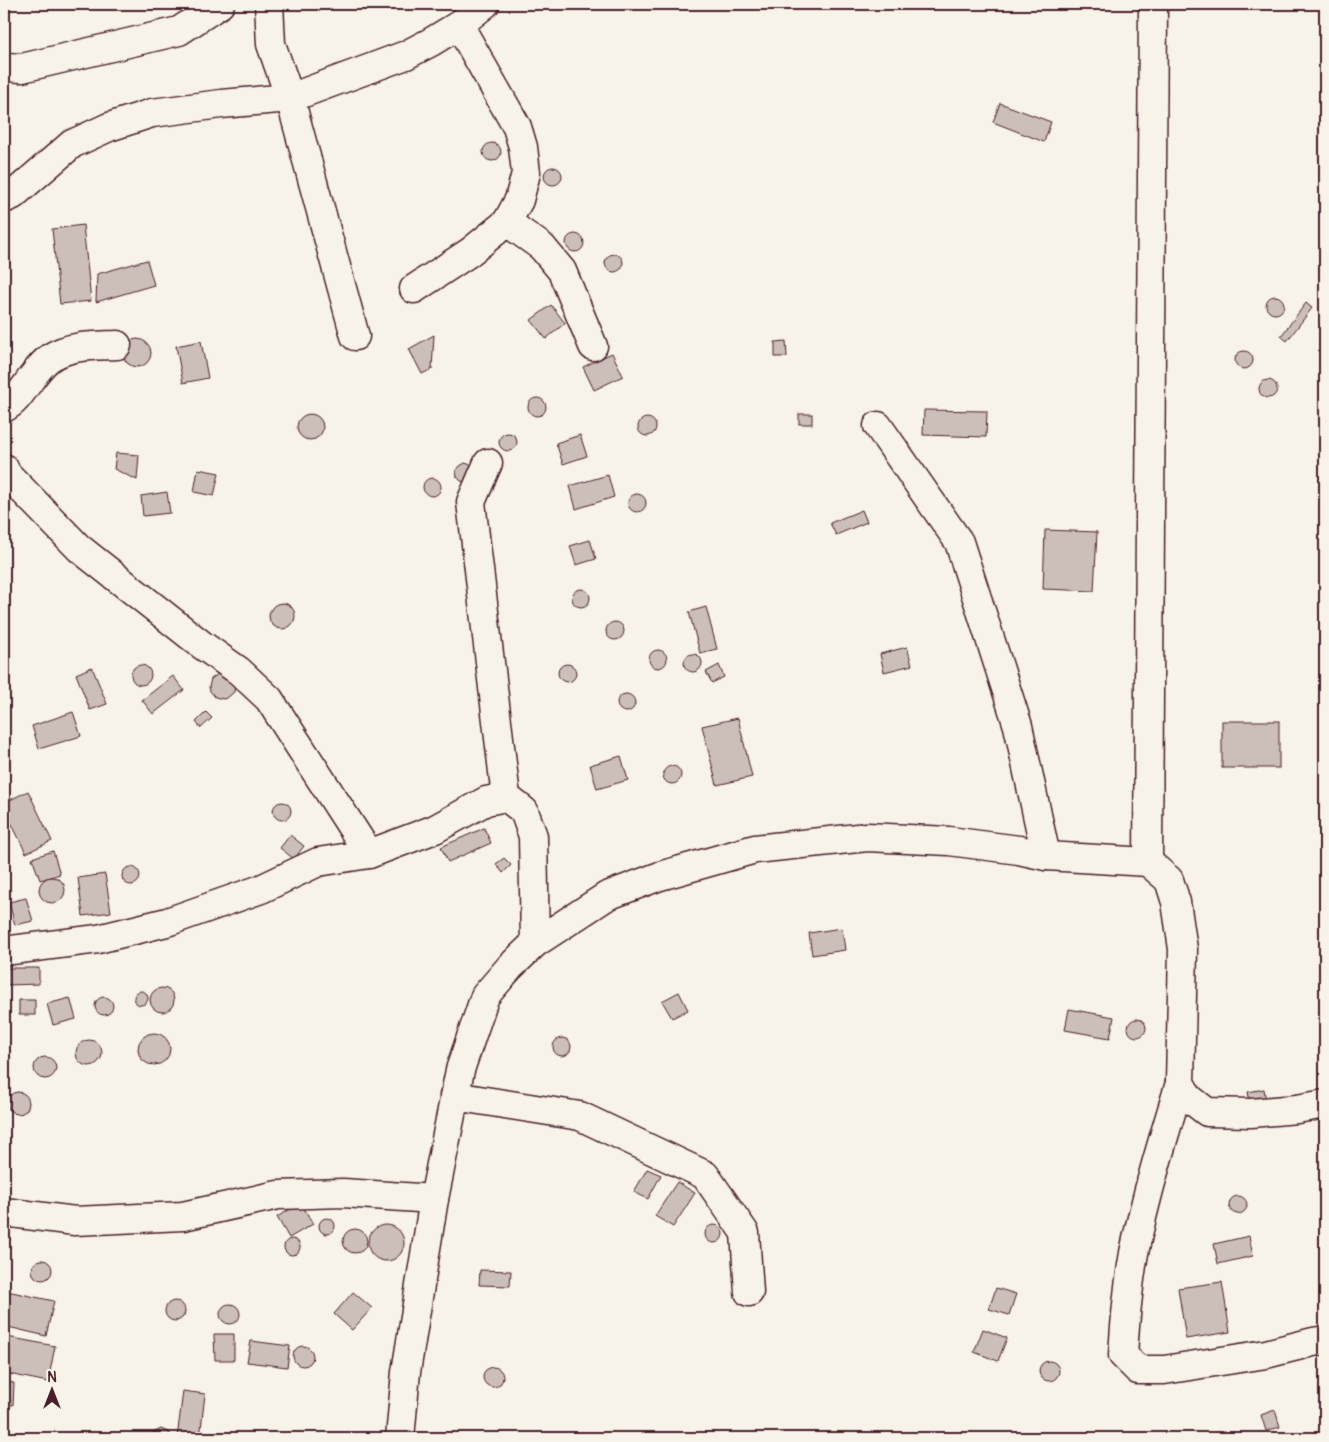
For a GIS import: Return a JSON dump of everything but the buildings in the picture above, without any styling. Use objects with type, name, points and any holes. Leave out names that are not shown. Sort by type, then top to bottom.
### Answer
[{"type":"street","points":[[4,67],[22,68],[179,31],[220,4]]},
{"type":"street","points":[[269,4],[271,44],[290,98],[355,336]]},
{"type":"street","points":[[4,199],[13,195],[72,144],[118,124],[152,113],[290,98],[406,55],[459,25],[485,4]]},
{"type":"street","points":[[1148,862],[1153,4]]},
{"type":"street","points":[[414,289],[470,252],[507,222],[519,200],[526,174],[523,147],[517,126],[459,25]]},
{"type":"street","points":[[507,222],[542,247],[562,271],[593,346]]},
{"type":"street","points":[[4,408],[13,403],[50,358],[64,351],[83,347],[117,345]]},
{"type":"street","points":[[878,426],[959,542],[1018,726],[1046,856]]},
{"type":"street","points":[[488,463],[471,502],[506,797],[524,811],[533,836],[536,943]]},
{"type":"street","points":[[4,468],[7,474],[79,548],[202,645],[239,671],[269,699],[369,854]]},
{"type":"street","points":[[4,951],[98,940],[167,922],[261,889],[318,862],[369,854],[435,829],[486,802],[506,797]]},
{"type":"street","points":[[400,1438],[406,1372],[434,1199],[454,1096],[460,1070],[486,996],[510,967],[536,943],[607,896],[660,876],[756,849],[867,837],[949,840],[1020,850],[1046,856],[1148,862],[1169,880],[1176,902],[1183,949],[1180,1082],[1154,1167],[1134,1253],[1125,1318],[1123,1355],[1138,1370],[1164,1370],[1266,1354],[1325,1340]]},
{"type":"street","points":[[1180,1082],[1188,1098],[1208,1112],[1252,1113],[1297,1109],[1325,1104]]},
{"type":"street","points":[[454,1096],[580,1116],[704,1175],[745,1234],[750,1292]]},
{"type":"street","points":[[4,1212],[75,1221],[182,1216],[278,1195],[343,1192],[434,1199]]}]
